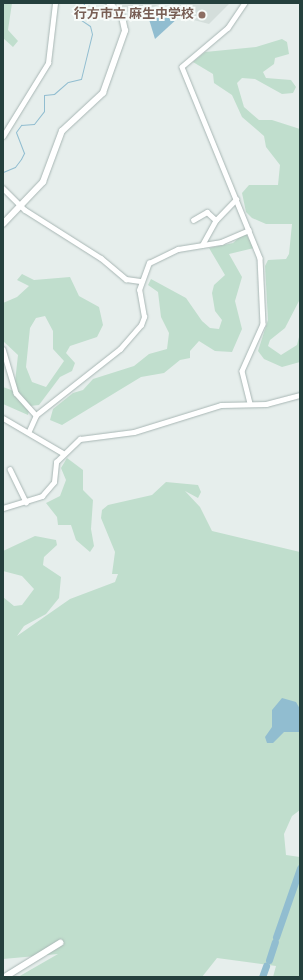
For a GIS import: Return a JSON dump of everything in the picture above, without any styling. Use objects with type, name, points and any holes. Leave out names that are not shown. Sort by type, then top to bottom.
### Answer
[{"type":"street","points":[[3,136],[48,63],[55,3]]},
{"type":"street","points":[[3,224],[47,177],[58,136],[103,93],[125,31],[122,17],[109,3]]},
{"type":"street","points":[[246,3],[228,28],[182,67],[257,247],[262,271],[263,318],[242,371],[250,403]]},
{"type":"street","points":[[3,188],[21,206],[101,258],[126,279],[140,281]]},
{"type":"street","points":[[202,246],[216,220],[236,199]]},
{"type":"street","points":[[194,220],[207,212],[216,220]]},
{"type":"street","points":[[29,431],[36,415],[120,349],[141,325],[144,317],[140,281],[149,263],[178,249],[230,240],[249,230]]},
{"type":"street","points":[[3,350],[16,393],[36,415]]},
{"type":"street","points":[[3,508],[35,500],[51,486],[63,453],[85,437],[134,432],[211,407],[283,401],[300,395]]},
{"type":"street","points":[[3,418],[29,431],[63,453]]},
{"type":"street","points":[[10,469],[26,502]]},
{"type":"street","points":[[5,977],[60,943]]},
{"type":"shaded area","name":"行方市立 麻生中学校","points":[[117,3],[164,3],[145,10],[125,12]]},
{"type":"shaded area","name":"行方市立 麻生中学校","points":[[172,3],[230,3],[209,24],[186,18]]},
{"type":"green space","points":[[3,3],[12,3],[8,30],[18,41],[13,47],[3,38]]},
{"type":"green space","points":[[282,39],[287,42],[289,54],[275,58],[274,64],[263,72],[266,78],[291,80],[296,87],[293,93],[282,94],[255,79],[242,78],[237,83],[244,107],[259,120],[272,120],[300,129],[299,301],[285,328],[270,340],[268,346],[281,355],[297,345],[300,333],[300,362],[282,367],[264,359],[258,351],[268,320],[265,266],[268,260],[286,259],[289,254],[292,224],[266,224],[252,218],[246,212],[242,193],[249,185],[278,185],[280,165],[266,147],[264,136],[242,117],[232,95],[214,83],[213,74],[193,62],[205,52],[256,47]]},
{"type":"green space","points":[[245,232],[254,248],[229,254],[242,277],[235,301],[242,329],[232,352],[215,351],[199,341],[190,351],[190,358],[180,360],[164,373],[141,377],[62,425],[50,420],[53,409],[73,393],[83,390],[93,379],[134,366],[149,354],[167,349],[169,333],[161,317],[158,292],[148,285],[151,279],[186,298],[202,321],[210,328],[219,329],[222,320],[215,311],[212,293],[214,285],[225,275],[209,248],[233,243]]},
{"type":"green space","points":[[22,274],[34,280],[70,277],[79,296],[99,307],[103,325],[97,337],[70,346],[66,353],[75,363],[72,371],[60,377],[39,405],[30,406],[28,415],[3,404],[3,387],[14,391],[18,355],[3,341],[3,303],[17,297],[29,286],[17,280]],"holes":[[[45,316],[53,331],[53,349],[64,361],[46,387],[32,382],[26,367],[30,328],[36,318]]]},
{"type":"green space","points":[[67,458],[83,470],[83,490],[93,500],[91,529],[94,546],[90,552],[76,540],[71,525],[58,525],[57,517],[46,503],[60,496],[66,480],[61,468]]},
{"type":"green space","points":[[166,482],[198,485],[201,492],[198,498],[185,491],[200,507],[212,531],[300,552],[300,810],[292,816],[284,834],[286,855],[300,857],[300,977],[273,977],[276,966],[217,958],[202,977],[18,977],[58,954],[3,959],[3,597],[14,606],[22,605],[34,589],[22,576],[3,571],[3,551],[35,536],[56,540],[57,545],[44,557],[43,565],[61,577],[59,598],[46,614],[24,626],[17,636],[70,599],[115,582],[118,574],[112,574],[115,552],[101,518],[102,510],[108,505],[152,495]]},
{"type":"water","points":[[169,8],[178,18],[155,39],[148,16]]},
{"type":"water","points":[[282,698],[296,702],[300,709],[300,732],[284,732],[273,743],[267,743],[265,737],[272,727],[272,710]]},
{"type":"waterway","points":[[3,172],[15,167],[21,159],[24,153],[16,132],[21,125],[34,124],[44,111],[44,95],[54,94],[68,82],[81,79],[92,34],[90,26],[81,20],[84,3]]},
{"type":"waterway","points":[[276,937],[300,868]]},
{"type":"waterway","points":[[269,960],[275,942]]},
{"type":"waterway","points":[[262,977],[266,966]]},
{"type":"place","name":"行方市立 麻生中学校","points":[[202,15]]}]
